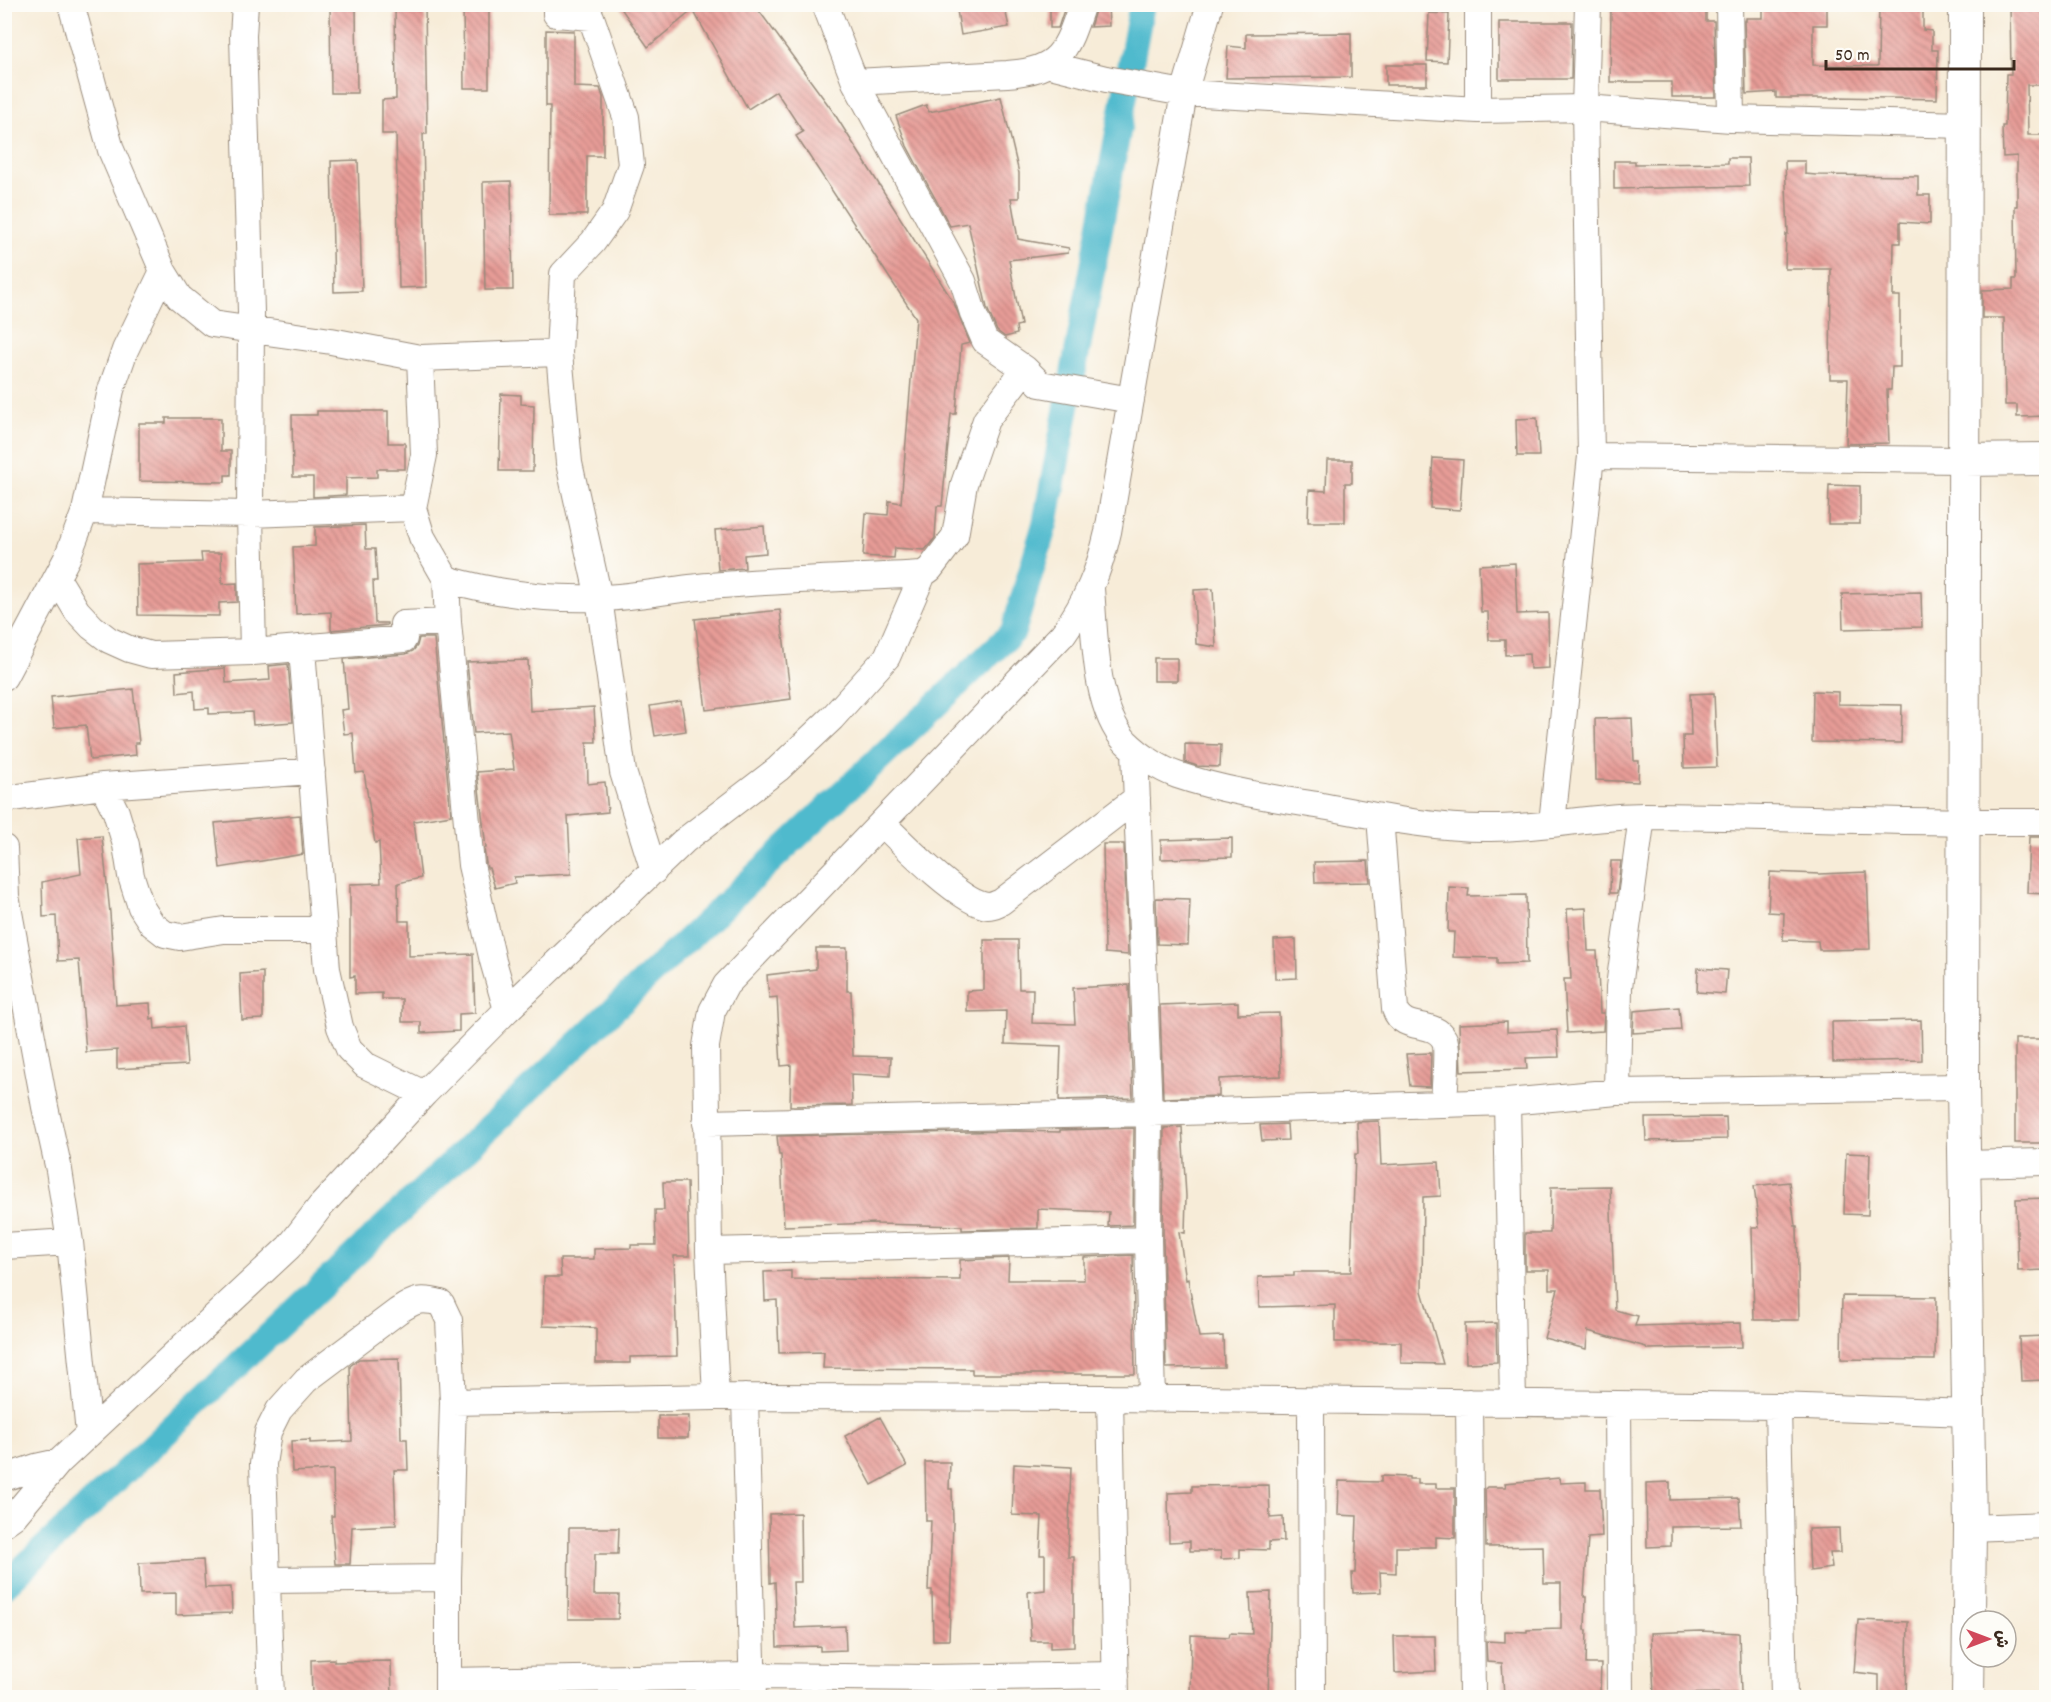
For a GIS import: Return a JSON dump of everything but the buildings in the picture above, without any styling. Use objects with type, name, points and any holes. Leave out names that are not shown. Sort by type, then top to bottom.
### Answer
[{"type":"street","points":[[71,4],[111,150],[163,271],[179,297],[212,324],[331,341],[420,358],[559,353]]},
{"type":"street","points":[[245,4],[243,36],[251,331],[250,514],[253,652]]},
{"type":"street","points":[[556,4],[556,14],[591,17],[626,117],[631,165],[615,211],[593,242],[563,274],[559,353],[569,463],[599,598],[623,772],[654,871]]},
{"type":"street","points":[[825,4],[855,82],[963,281],[985,341],[1032,377],[1122,399]]},
{"type":"street","points":[[1050,65],[1067,44],[1083,4]]},
{"type":"street","points":[[716,1397],[709,1251],[706,1046],[708,1027],[718,996],[1063,634],[1091,589],[1101,563],[1108,532],[1122,399],[1176,92],[1209,4]]},
{"type":"street","points":[[1478,4],[1478,110]]},
{"type":"street","points":[[1551,824],[1591,456],[1585,108],[1588,4]]},
{"type":"street","points":[[1729,4],[1731,119]]},
{"type":"street","points":[[1965,4],[1964,1087],[1970,1528],[1968,1698]]},
{"type":"street","points":[[855,82],[1028,72],[1050,65],[1106,79],[1176,92],[1478,110],[1585,108],[1731,119],[1966,125]]},
{"type":"street","points":[[4,678],[57,578],[85,511],[111,390],[125,350],[163,271]]},
{"type":"street","points":[[420,358],[424,455],[413,508],[422,537],[446,579],[471,865],[507,1010]]},
{"type":"street","points":[[4,1523],[14,1516],[59,1462],[289,1247],[320,1208],[424,1094],[507,1010],[684,841],[778,769],[832,718],[887,657],[923,574],[930,569],[955,536],[964,484],[986,420],[1032,377]]},
{"type":"street","points":[[1591,456],[2046,459]]},
{"type":"street","points":[[85,511],[250,514],[413,508]]},
{"type":"street","points":[[446,579],[472,586],[545,596],[599,598],[707,586],[923,574]]},
{"type":"street","points":[[57,578],[77,611],[92,627],[110,640],[129,649],[150,654],[253,652],[404,639],[403,624],[448,622]]},
{"type":"street","points":[[1091,589],[1099,684],[1111,716],[1124,740],[1135,750],[1174,774],[1233,791],[1380,817],[1466,828],[1518,828],[1596,818],[1642,816],[1964,823],[2046,822]]},
{"type":"street","points":[[302,649],[330,990],[340,1027],[349,1050],[365,1065],[424,1094]]},
{"type":"street","points":[[1135,750],[1149,1113],[1148,1240],[1152,1400]]},
{"type":"street","points":[[4,799],[103,786],[312,771]]},
{"type":"street","points":[[103,786],[116,812],[141,907],[152,924],[165,934],[180,937],[224,930],[324,930]]},
{"type":"street","points":[[882,824],[938,876],[973,901],[987,906],[1000,902],[1137,798]]},
{"type":"street","points":[[1617,1092],[1619,987],[1642,816]]},
{"type":"street","points":[[1380,817],[1395,1009],[1403,1022],[1437,1032],[1444,1038],[1447,1050],[1444,1104]]},
{"type":"street","points":[[4,848],[6,896],[59,1170],[70,1242],[89,1434]]},
{"type":"street","points":[[706,1123],[1507,1102],[1617,1092],[1964,1087]]},
{"type":"street","points":[[1507,1102],[1512,1403]]},
{"type":"street","points":[[1965,1164],[2046,1162]]},
{"type":"street","points":[[709,1251],[1148,1240]]},
{"type":"street","points":[[4,1246],[70,1242]]},
{"type":"street","points":[[271,1698],[263,1464],[268,1432],[279,1410],[306,1380],[412,1301],[424,1299],[441,1303],[449,1320],[453,1401],[448,1578],[448,1689],[1116,1686],[1110,1398]]},
{"type":"street","points":[[453,1401],[716,1397],[1110,1398],[1778,1406],[1968,1413]]},
{"type":"street","points":[[745,1397],[753,1687]]},
{"type":"street","points":[[1311,1401],[1312,1698]]},
{"type":"street","points":[[1468,1402],[1472,1698]]},
{"type":"street","points":[[1618,1405],[1620,1698]]},
{"type":"street","points":[[1778,1406],[1784,1698]]},
{"type":"street","points":[[4,1478],[59,1462]]},
{"type":"street","points":[[1970,1528],[2046,1526]]},
{"type":"street","points":[[267,1580],[448,1578]]},
{"type":"waterway","points":[[4,1586],[1013,632],[1045,524],[1142,4]]}]
